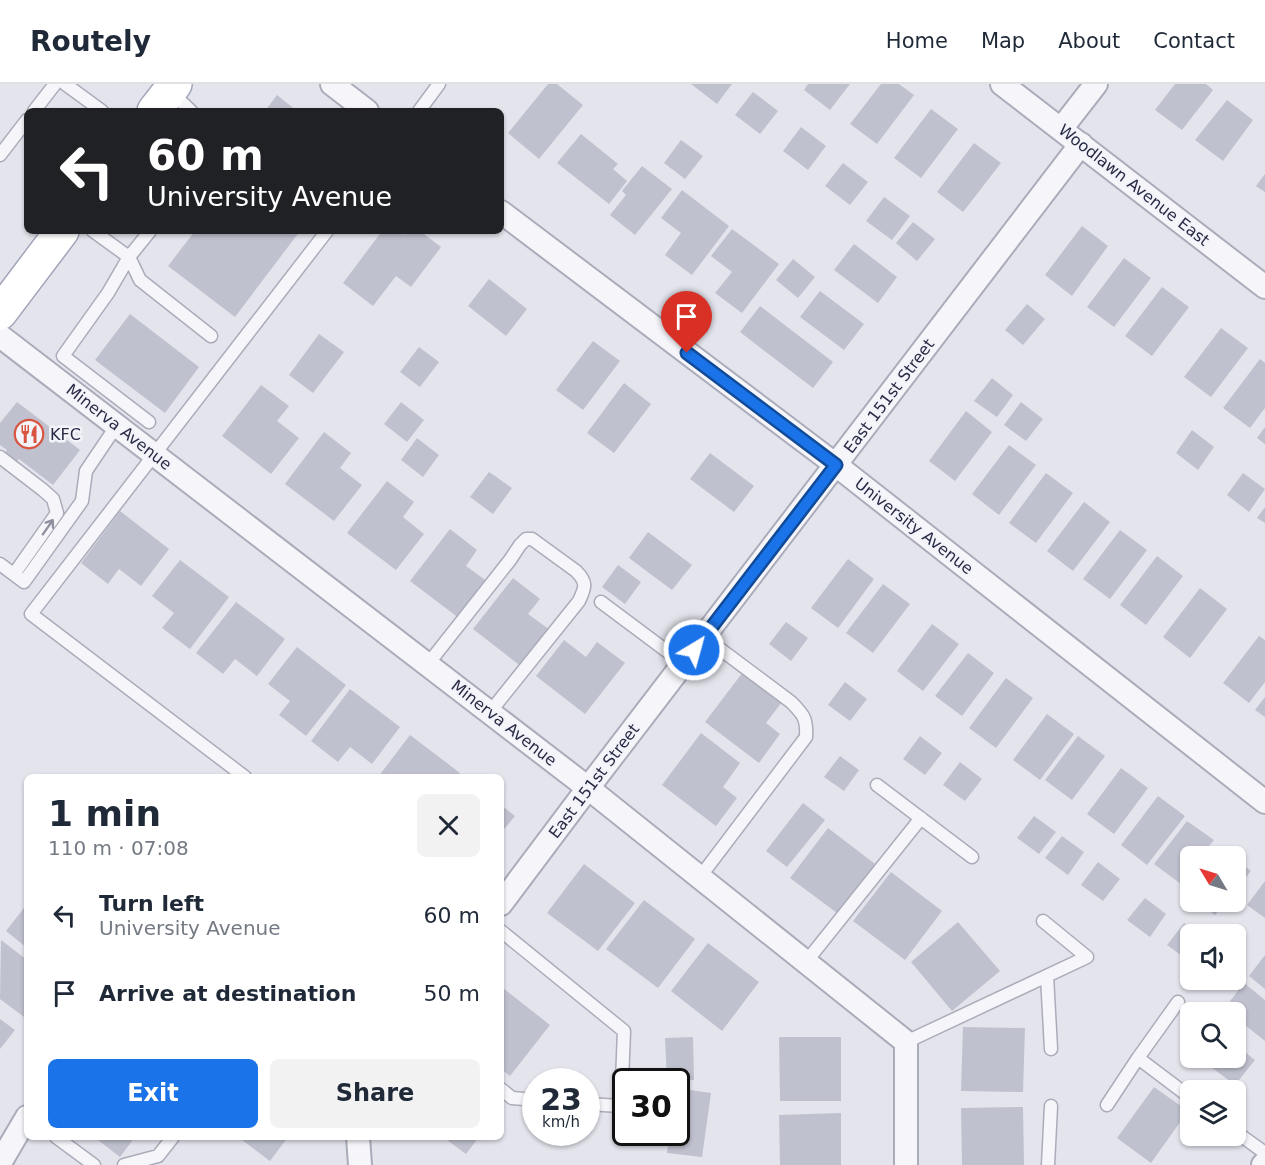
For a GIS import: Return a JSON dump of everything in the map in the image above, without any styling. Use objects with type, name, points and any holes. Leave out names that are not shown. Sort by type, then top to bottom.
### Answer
[{"type":"main road","points":[[0,313],[60,234]]},
{"type":"street","points":[[332,84],[364,108]]},
{"type":"street","name":"Woodlawn Avenue East","points":[[1002,84],[1265,286]]},
{"type":"street","points":[[1061,129],[1096,84]]},
{"type":"street","name":"East 151st Street","points":[[504,900],[1081,144]]},
{"type":"street","name":"University Avenue","points":[[504,214],[836,465],[1265,802]]},
{"type":"street","name":"Minerva Avenue","points":[[0,336],[588,788],[906,1042]]},
{"type":"street","points":[[906,1042],[906,1165]]},
{"type":"street","points":[[0,1163],[24,1123]]},
{"type":"street","points":[[358,1140],[360,1165]]},
{"type":"lane","points":[[36,108],[55,84]]},
{"type":"lane","points":[[65,84],[98,108]]},
{"type":"lane","points":[[421,108],[439,84]]},
{"type":"lane","points":[[0,155],[24,124]]},
{"type":"lane","points":[[97,234],[129,257],[140,280],[211,336]]},
{"type":"lane","points":[[148,234],[129,257],[108,293],[63,356],[149,422]]},
{"type":"lane","points":[[241,774],[32,614],[325,234]]},
{"type":"lane","points":[[0,564],[24,582],[82,501],[86,471],[117,425]]},
{"type":"lane","points":[[0,457],[43,490],[52,499],[57,513],[14,574]]},
{"type":"lane","points":[[428,664],[526,539],[531,539],[576,571],[581,576],[585,589],[579,601],[490,712]]},
{"type":"lane","points":[[601,602],[684,664]]},
{"type":"lane","points":[[700,877],[806,737],[807,724],[791,702],[704,637]]},
{"type":"lane","points":[[877,785],[972,857]]},
{"type":"lane","points":[[806,962],[921,818]]},
{"type":"lane","points":[[906,1042],[1087,957],[1043,921]]},
{"type":"lane","points":[[504,934],[624,1031],[621,1106],[600,1105]]},
{"type":"lane","points":[[1047,976],[1051,1049]]},
{"type":"lane","points":[[1107,1105],[1178,1002]]},
{"type":"lane","points":[[1138,1058],[1180,1090]]},
{"type":"lane","points":[[504,1091],[512,1098],[522,1099]]},
{"type":"lane","points":[[1048,1165],[1051,1106]]},
{"type":"lane","points":[[1246,1139],[1265,1153]]},
{"type":"lane","points":[[60,1140],[94,1165]]},
{"type":"lane","points":[[124,1165],[158,1156],[171,1140]]},
{"type":"building","points":[[548,84],[557,84],[583,105],[539,159],[508,133]]},
{"type":"building","points":[[691,84],[732,84],[717,104]]},
{"type":"building","points":[[808,84],[850,84],[830,110],[804,90]]},
{"type":"building","points":[[881,84],[899,84],[914,95],[877,144],[850,124]]},
{"type":"building","points":[[1175,84],[1206,84],[1213,90],[1182,130],[1155,110]]},
{"type":"building","points":[[753,92],[778,111],[760,134],[735,115]]},
{"type":"building","points":[[277,95],[293,108],[267,108]]},
{"type":"building","points":[[1227,100],[1253,120],[1223,161],[1195,140]]},
{"type":"building","points":[[931,109],[958,129],[921,178],[894,158]]},
{"type":"building","points":[[801,127],[826,146],[808,170],[783,151]]},
{"type":"building","points":[[581,134],[618,164],[613,169],[627,181],[609,204],[557,163]]},
{"type":"building","points":[[681,140],[703,156],[685,179],[664,163]]},
{"type":"building","points":[[974,143],[1001,163],[963,212],[937,192]]},
{"type":"building","points":[[843,163],[868,182],[850,205],[825,186]]},
{"type":"building","points":[[642,166],[672,189],[635,235],[610,215],[626,195],[622,191]]},
{"type":"building","points":[[1265,174],[1265,192],[1256,186]]},
{"type":"building","points":[[682,190],[729,226],[692,275],[665,255],[681,233],[661,218]]},
{"type":"building","points":[[884,197],[910,216],[892,240],[866,221]]},
{"type":"building","points":[[913,222],[935,239],[917,261],[896,243]]},
{"type":"building","points":[[1082,226],[1108,246],[1072,296],[1045,275]]},
{"type":"building","points":[[732,229],[779,264],[742,313],[715,293],[732,272],[711,256]]},
{"type":"building","points":[[193,234],[298,234],[235,317],[168,266]]},
{"type":"building","points":[[380,234],[424,234],[441,247],[411,287],[396,276],[373,306],[343,283]]},
{"type":"building","points":[[854,244],[897,277],[878,303],[834,270]]},
{"type":"building","points":[[1124,258],[1151,278],[1114,327],[1087,307]]},
{"type":"building","points":[[793,259],[815,277],[798,298],[776,280]]},
{"type":"building","points":[[489,279],[527,309],[506,336],[468,306]]},
{"type":"building","points":[[1162,287],[1189,307],[1152,356],[1125,336]]},
{"type":"building","points":[[820,291],[864,324],[844,350],[800,317]]},
{"type":"building","points":[[1027,304],[1045,319],[1023,345],[1005,330]]},
{"type":"building","points":[[760,306],[833,362],[813,388],[740,332]]},
{"type":"building","points":[[130,314],[199,367],[165,413],[95,360]]},
{"type":"building","points":[[1221,328],[1248,348],[1211,397],[1184,377]]},
{"type":"building","points":[[319,334],[344,352],[313,393],[289,375]]},
{"type":"building","points":[[593,341],[620,361],[583,410],[556,390]]},
{"type":"building","points":[[419,347],[439,362],[420,387],[400,372]]},
{"type":"building","points":[[1260,359],[1265,363],[1265,408],[1250,428],[1223,408]]},
{"type":"building","points":[[992,378],[1013,395],[997,417],[974,401]]},
{"type":"building","points":[[624,383],[651,404],[614,453],[587,433]]},
{"type":"building","points":[[261,385],[289,406],[277,421],[299,438],[271,474],[222,436]]},
{"type":"building","name":"KFC","points":[[17,402],[80,450],[53,485],[19,459],[9,472],[0,464],[7,450],[0,445],[0,423]]},
{"type":"building","points":[[401,402],[424,420],[407,442],[384,424]]},
{"type":"building","points":[[1021,402],[1043,419],[1026,441],[1004,425]]},
{"type":"building","points":[[966,411],[992,432],[955,481],[929,461]]},
{"type":"building","points":[[1265,427],[1265,444],[1257,438]]},
{"type":"building","points":[[1192,430],[1214,447],[1198,470],[1176,453]]},
{"type":"building","points":[[324,432],[351,453],[340,468],[362,485],[334,521],[285,484]]},
{"type":"building","points":[[417,438],[439,455],[423,477],[401,460]]},
{"type":"building","points":[[1009,445],[1036,465],[999,515],[972,494]]},
{"type":"building","points":[[710,453],[754,486],[734,512],[690,479]]},
{"type":"building","points":[[489,472],[512,488],[493,514],[470,497]]},
{"type":"building","points":[[1046,473],[1073,493],[1036,543],[1009,523]]},
{"type":"building","points":[[1243,473],[1265,489],[1249,512],[1227,495]]},
{"type":"building","points":[[387,481],[414,502],[403,517],[424,534],[396,570],[347,533]]},
{"type":"building","points":[[1084,502],[1110,522],[1073,571],[1047,551]]},
{"type":"building","points":[[1265,507],[1265,523],[1257,518]]},
{"type":"building","points":[[120,511],[169,549],[141,586],[119,569],[108,584],[81,563]]},
{"type":"building","points":[[450,529],[477,550],[466,566],[488,582],[460,619],[410,581]]},
{"type":"building","points":[[1120,530],[1147,550],[1110,599],[1083,579]]},
{"type":"building","points":[[648,532],[692,565],[672,590],[629,558]]},
{"type":"building","points":[[1157,556],[1183,576],[1146,625],[1120,605]]},
{"type":"building","points":[[848,559],[874,579],[838,628],[811,608]]},
{"type":"building","points":[[180,560],[229,597],[190,649],[162,628],[174,613],[152,596]]},
{"type":"building","points":[[618,565],[641,582],[625,604],[602,587]]},
{"type":"building","points":[[513,578],[540,599],[528,614],[550,630],[522,667],[473,629]]},
{"type":"building","points":[[883,584],[910,604],[873,653],[846,633]]},
{"type":"building","points":[[1200,588],[1227,609],[1190,658],[1163,637]]},
{"type":"building","points":[[236,602],[285,639],[257,676],[235,659],[223,674],[196,653]]},
{"type":"building","points":[[786,622],[808,638],[791,661],[769,644]]},
{"type":"building","points":[[932,624],[959,644],[923,691],[897,671]]},
{"type":"building","points":[[1259,636],[1265,640],[1265,682],[1249,703],[1223,683]]},
{"type":"building","points":[[564,640],[586,657],[597,642],[625,663],[585,714],[536,676]]},
{"type":"building","points":[[297,647],[346,685],[306,736],[279,715],[290,701],[268,684]]},
{"type":"building","points":[[968,653],[994,673],[962,716],[935,696]]},
{"type":"building","points":[[743,672],[782,702],[766,723],[780,734],[759,763],[705,722]]},
{"type":"building","points":[[1006,678],[1033,698],[996,748],[969,728]]},
{"type":"building","points":[[845,682],[867,699],[850,721],[828,705]]},
{"type":"building","points":[[350,689],[400,727],[372,764],[350,747],[338,762],[311,741]]},
{"type":"building","points":[[1265,697],[1265,717],[1255,710]]},
{"type":"building","points":[[1047,714],[1074,734],[1040,780],[1013,760]]},
{"type":"building","points":[[701,733],[740,763],[723,787],[737,798],[716,826],[662,785]]},
{"type":"building","points":[[410,735],[460,773],[459,774],[380,774]]},
{"type":"building","points":[[920,736],[942,753],[925,775],[903,759]]},
{"type":"building","points":[[1078,736],[1105,756],[1072,800],[1045,780]]},
{"type":"building","points":[[840,756],[859,770],[844,791],[824,777]]},
{"type":"building","points":[[960,762],[982,779],[965,801],[943,785]]},
{"type":"building","points":[[1121,768],[1148,788],[1114,834],[1087,814]]},
{"type":"building","points":[[1158,796],[1185,816],[1147,865],[1121,845]]},
{"type":"building","points":[[803,803],[825,820],[787,867],[766,851]]},
{"type":"building","points":[[504,807],[515,816],[504,829]]},
{"type":"building","points":[[1034,816],[1056,832],[1039,854],[1017,838]]},
{"type":"building","points":[[1187,821],[1214,840],[1209,846],[1180,846],[1180,883],[1154,864]]},
{"type":"building","points":[[828,828],[879,867],[841,916],[790,878]]},
{"type":"building","points":[[1062,836],[1084,852],[1068,875],[1045,858]]},
{"type":"building","points":[[1098,862],[1120,879],[1103,901],[1081,885]]},
{"type":"building","points":[[584,864],[635,903],[598,951],[547,913]]},
{"type":"building","points":[[1246,867],[1251,871],[1246,877]]},
{"type":"building","points":[[891,872],[942,911],[905,960],[853,921]]},
{"type":"building","points":[[1265,881],[1265,918],[1247,905]]},
{"type":"building","points":[[1145,898],[1166,914],[1150,937],[1127,920]]},
{"type":"building","points":[[644,900],[695,939],[658,988],[606,949]]},
{"type":"building","points":[[24,908],[24,946],[6,931]]},
{"type":"building","points":[[958,922],[1000,971],[952,1011],[911,962]]},
{"type":"building","points":[[1180,928],[1180,954],[1167,945]]},
{"type":"building","points":[[1,940],[24,958],[24,1017],[0,999]]},
{"type":"building","points":[[708,943],[759,982],[722,1031],[671,991]]},
{"type":"building","points":[[1265,955],[1265,989],[1249,976]]},
{"type":"building","points":[[1246,985],[1265,1000],[1265,1041],[1246,1026],[1246,1002],[1229,1002],[1239,990],[1246,990]]},
{"type":"building","points":[[504,989],[550,1025],[510,1076],[504,1071]]},
{"type":"building","points":[[0,1019],[15,1030],[0,1049]]},
{"type":"building","points":[[963,1027],[1025,1028],[1023,1092],[961,1091]]},
{"type":"building","points":[[693,1037],[694,1080],[690,1080],[690,1068],[666,1068],[665,1038]]},
{"type":"building","points":[[779,1037],[841,1037],[841,1101],[780,1101]]},
{"type":"building","points":[[1246,1053],[1255,1060],[1239,1080],[1228,1080],[1212,1068],[1246,1068]]},
{"type":"building","points":[[1154,1087],[1180,1105],[1180,1122],[1151,1163],[1117,1138]]},
{"type":"building","points":[[690,1090],[711,1093],[702,1157],[667,1153],[668,1146],[690,1146]]},
{"type":"building","points":[[1023,1107],[1024,1165],[962,1165],[961,1108]]},
{"type":"building","points":[[841,1113],[841,1165],[780,1165],[779,1115]]},
{"type":"building","points":[[98,1140],[133,1140],[120,1157]]},
{"type":"building","points":[[242,1140],[286,1140],[270,1161]]},
{"type":"building","points":[[447,1140],[477,1140],[466,1154]]},
{"type":"place","name":"KFC","points":[[29,434]]},
{"type":"route","points":[[687,353],[836,465],[694,650]]}]
